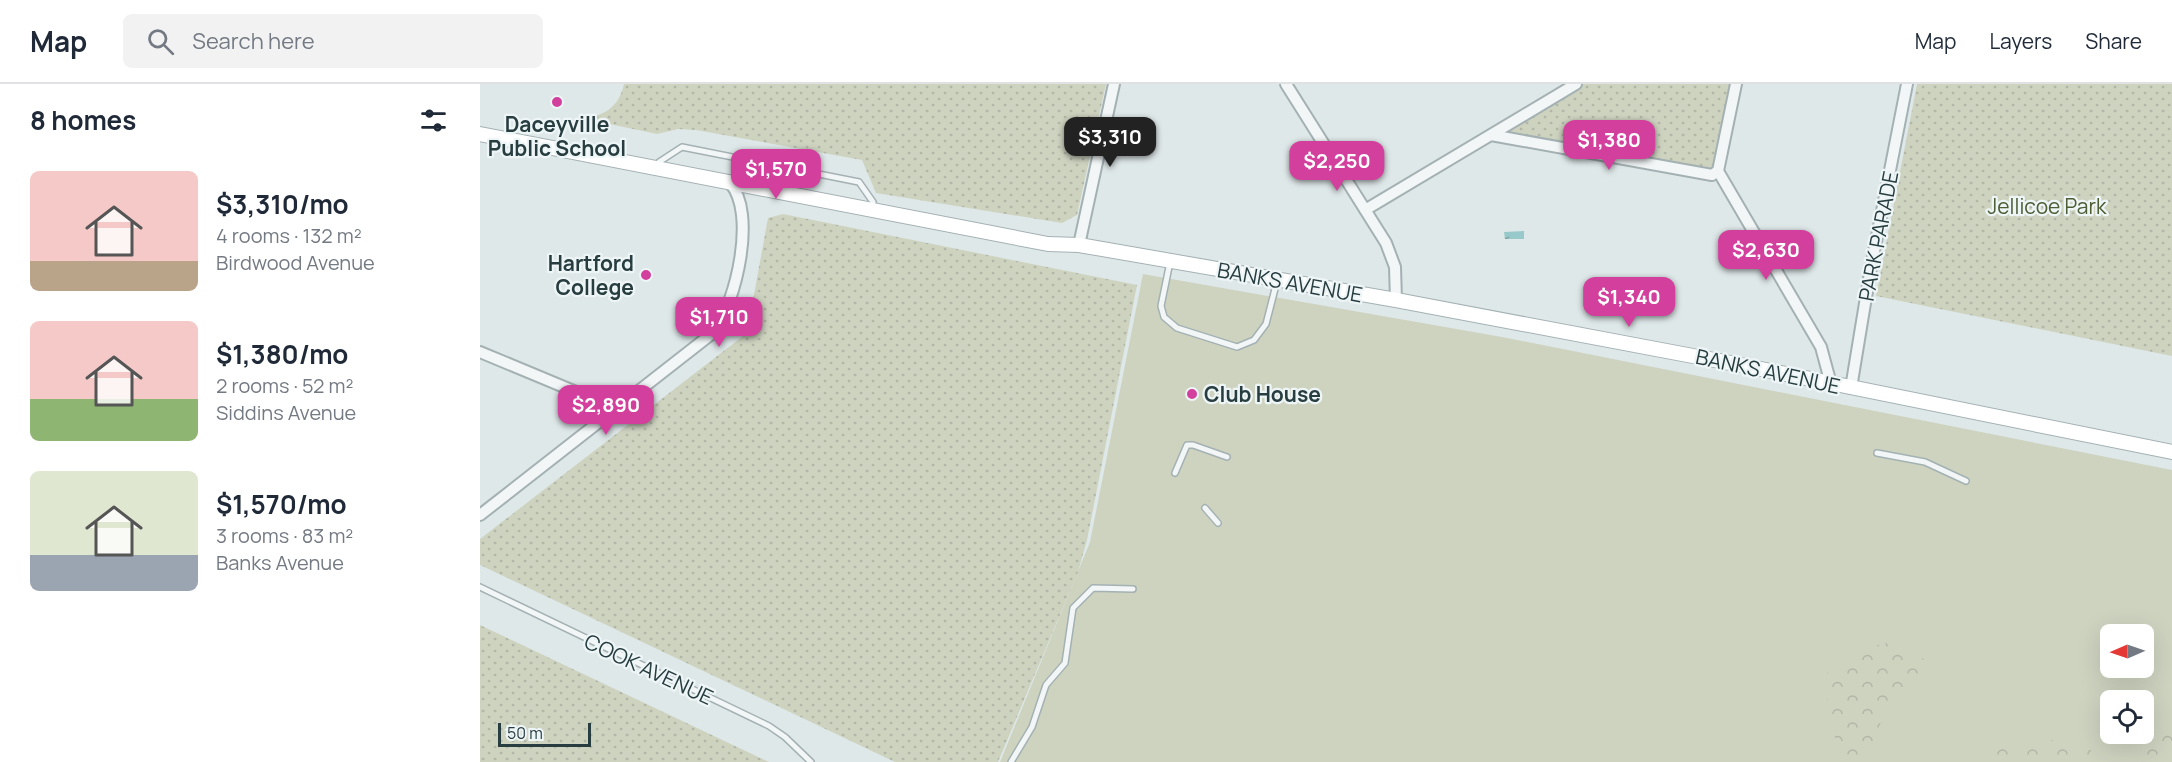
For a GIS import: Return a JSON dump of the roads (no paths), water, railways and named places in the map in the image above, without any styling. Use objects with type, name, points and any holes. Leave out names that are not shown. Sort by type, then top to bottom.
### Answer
[{"type":"street","points":[[1079,245],[1114,84]]},
{"type":"street","points":[[1286,84],[1392,255],[1396,300]]},
{"type":"street","points":[[1365,210],[1576,84]]},
{"type":"street","points":[[1736,84],[1718,171],[1821,347],[1831,384]]},
{"type":"street","name":"PARK PARADE","points":[[1851,388],[1871,267],[1906,84]]},
{"type":"street","name":"BANKS AVENUE","points":[[480,127],[1052,236],[1079,245]]},
{"type":"street","name":"BANKS AVENUE","points":[[480,134],[1048,244],[1079,245],[1396,300],[1746,366],[2172,452]]},
{"type":"street","points":[[1491,135],[1712,175],[1718,171]]},
{"type":"street","points":[[480,515],[714,332],[730,304],[742,236],[743,206],[739,195],[730,183]]},
{"type":"street","points":[[480,352],[617,409]]},
{"type":"lane","points":[[1171,261],[1161,306],[1164,317],[1177,328],[1237,347],[1254,340],[1266,324],[1277,280]]},
{"type":"lane","points":[[1175,473],[1187,445],[1227,457]]},
{"type":"lane","points":[[1877,453],[1925,462],[1966,481]]},
{"type":"lane","points":[[1205,508],[1218,523]]},
{"type":"lane","name":"COOK AVENUE","points":[[480,587],[769,726],[785,736],[811,762]]},
{"type":"lane","points":[[1012,762],[1032,727],[1046,686],[1065,663],[1071,614],[1076,603],[1093,588],[1133,589]]},
{"type":"water","points":[[1524,231],[1524,239],[1505,239],[1504,232]]},
{"type":"place","name":"Daceyville Public School","points":[[557,102]]},
{"type":"place","name":"Hartford College","points":[[646,275]]},
{"type":"place","name":"Club House","points":[[1192,394]]},
{"type":"park label","name":"Jellicoe Park","points":[[2047,206]]}]
